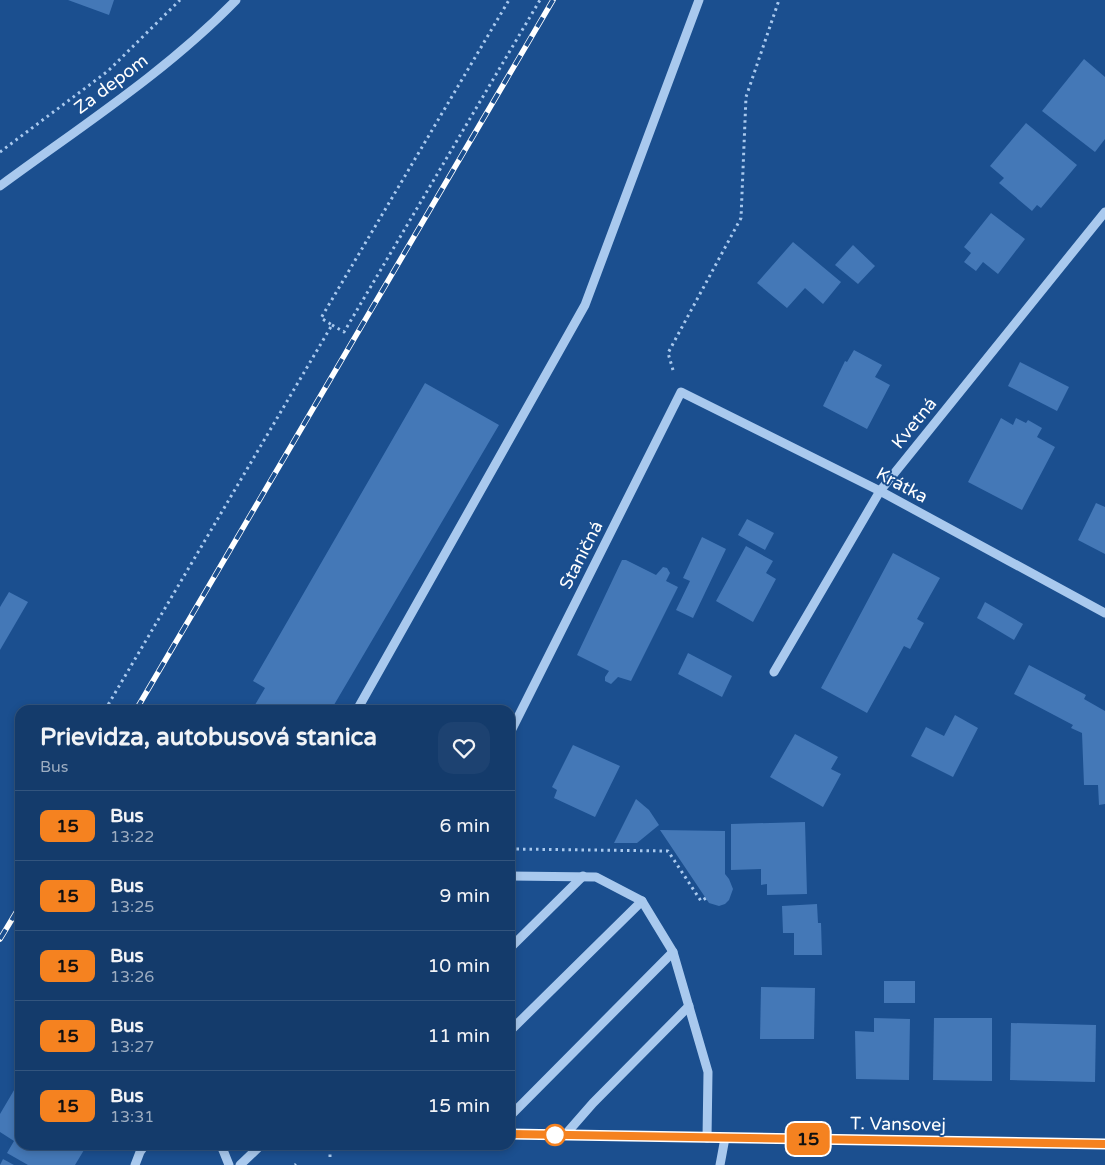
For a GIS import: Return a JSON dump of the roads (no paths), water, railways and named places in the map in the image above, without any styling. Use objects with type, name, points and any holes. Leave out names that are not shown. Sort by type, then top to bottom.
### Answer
[{"type":"street","name":"Za depom","points":[[0,186],[138,85],[211,26],[236,0]]},
{"type":"street","points":[[359,705],[585,306],[699,0]]},
{"type":"street","name":"Kvetná","points":[[774,672],[880,491],[1105,212]]},
{"type":"street","name":"Krátka","points":[[680,392],[880,491],[1105,613]]},
{"type":"street","name":"Staničná","points":[[515,723],[680,392]]},
{"type":"street","points":[[515,876],[596,877],[642,901],[673,952],[708,1072],[707,1138]]},
{"type":"street","points":[[515,943],[583,876]]},
{"type":"street","points":[[515,1026],[642,901]]},
{"type":"street","points":[[515,1111],[673,952]]},
{"type":"street","points":[[565,1135],[593,1103],[688,1006]]},
{"type":"street","name":"T. Vansovej","points":[[515,1134],[1105,1144]]},
{"type":"street","points":[[720,1165],[725,1138]]},
{"type":"street","points":[[135,1165],[141,1150]]},
{"type":"street","points":[[223,1150],[229,1165]]},
{"type":"street","points":[[240,1165],[256,1150]]},
{"type":"railway","points":[[139,705],[553,0]]},
{"type":"railway","points":[[0,939],[15,914]]}]
